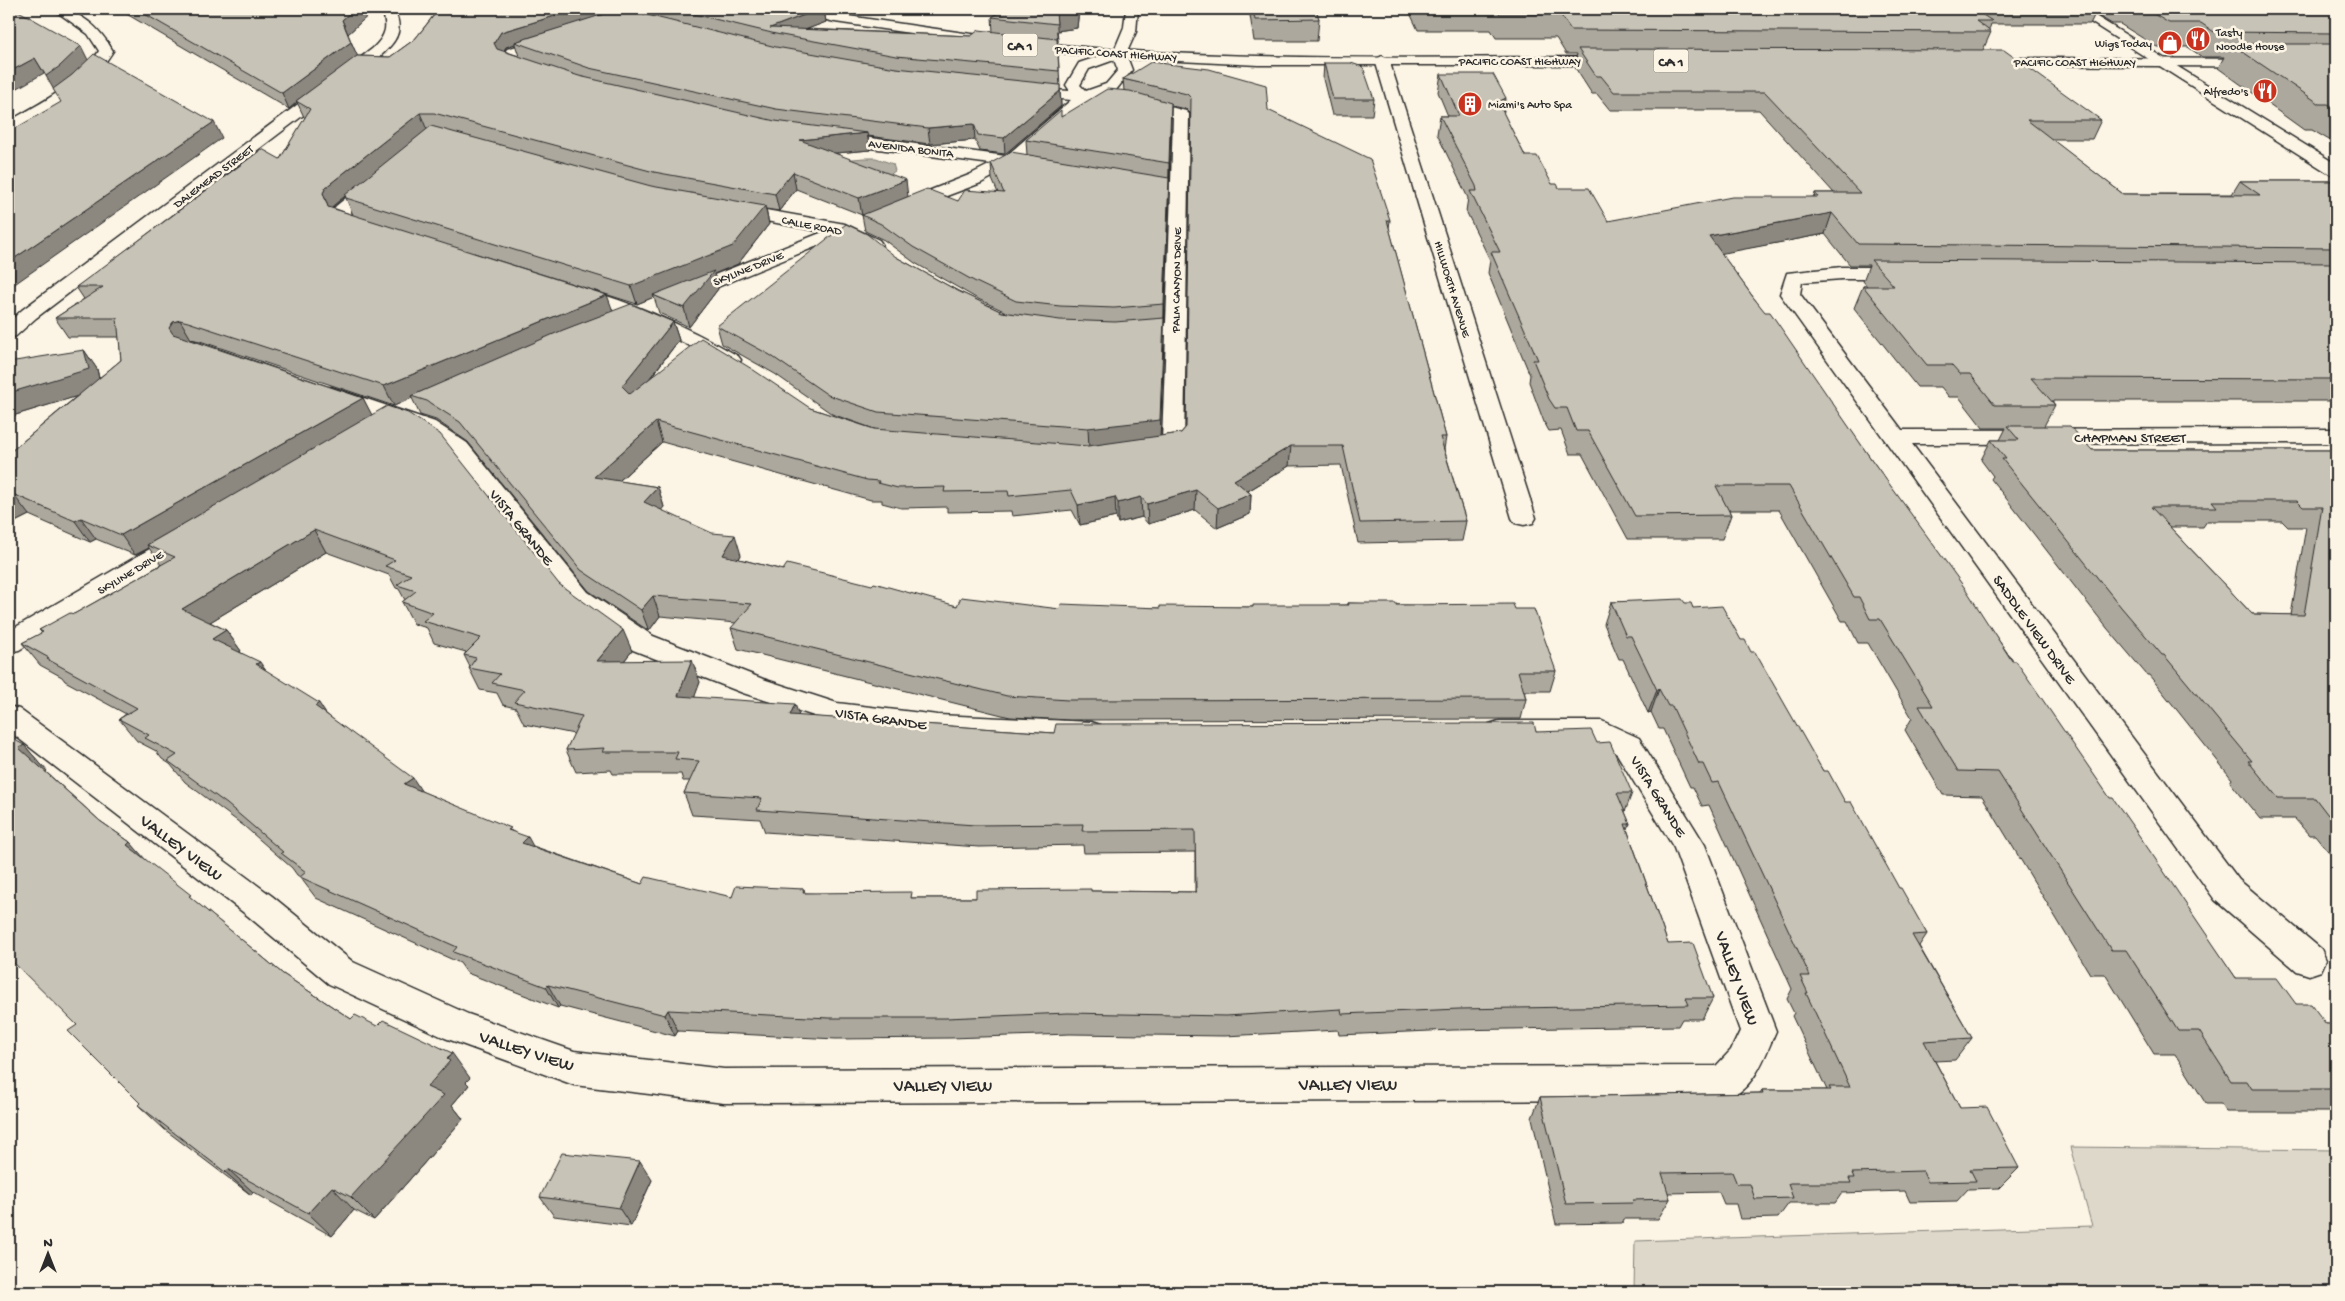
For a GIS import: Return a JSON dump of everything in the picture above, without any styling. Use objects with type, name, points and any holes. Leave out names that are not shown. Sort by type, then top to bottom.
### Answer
[{"type":"main road","points":[[9,127],[76,86],[99,65],[106,51],[101,39],[85,25],[58,9]]},
{"type":"main road","name":"DALEMEAD STREET","points":[[9,332],[29,314],[371,57],[386,44],[394,30],[393,19],[387,9]]},
{"type":"main road","name":"PACIFIC COAST HIGHWAY","points":[[798,9],[835,18],[940,34],[1026,46],[1119,54],[1258,61],[1624,61]]},
{"type":"main road","points":[[1083,97],[1073,85],[1084,66],[1119,54],[1129,34],[1133,19],[1132,9]]},
{"type":"main road","points":[[2076,9],[2336,172]]},
{"type":"main road","points":[[553,75],[508,59],[512,52],[568,34]]},
{"type":"main road","name":"SKYLINE DRIVE","points":[[612,322],[975,179],[1010,161],[1083,97],[1112,87],[1125,70],[1119,54]]},
{"type":"main road","name":"HILLWORTH AVENUE","points":[[1382,60],[1524,518]]},
{"type":"main road","name":"PACIFIC COAST HIGHWAY","points":[[1972,62],[2336,63]]},
{"type":"main road","points":[[1008,89],[1083,97]]},
{"type":"main road","name":"PALM CANYON DRIVE","points":[[1083,97],[1131,101],[1181,114],[1172,446],[1126,452]]},
{"type":"main road","name":"AVENIDA BONITA","points":[[818,136],[1050,168]]},
{"type":"main road","points":[[391,235],[344,220],[342,210],[392,169]]},
{"type":"main road","points":[[1119,179],[1178,188]]},
{"type":"main road","name":"CALLE ROAD","points":[[712,206],[843,230],[884,252]]},
{"type":"main road","name":"SADDLE VIEW DRIVE","points":[[1922,274],[1842,273],[1794,277],[1790,294],[2227,890],[2308,960]]},
{"type":"main road","points":[[561,289],[637,312],[688,335],[750,371]]},
{"type":"main road","points":[[1106,333],[1175,328]]},
{"type":"main road","name":"VISTA GRANDE","points":[[304,384],[427,427],[459,448],[579,598],[643,643],[754,686],[836,713],[938,726],[1070,733],[1119,733]]},
{"type":"main road","points":[[373,428],[422,403]]},
{"type":"main road","name":"CHAPMAN STREET","points":[[1894,437],[2336,436]]},
{"type":"main road","name":"SKYLINE DRIVE","points":[[9,643],[206,526]]},
{"type":"main road","name":"VALLEY VIEW","points":[[9,716],[252,900],[341,973],[458,1027],[574,1068],[724,1086],[1725,1082],[1744,1062],[1758,1031],[1689,845]]},
{"type":"main road","name":"VISTA GRANDE","points":[[1474,732],[1602,732],[1628,746],[1689,845]]},
{"type":"shaded area","points":[[876,158],[893,164],[895,171],[885,178],[842,160]]},
{"type":"shaded area","points":[[2070,1147],[2336,1150],[2336,1292],[1634,1292],[1635,1241],[2092,1226]]},
{"type":"building","points":[[9,9],[15,9],[81,46],[60,66],[46,76],[35,58],[9,72]]},
{"type":"building","points":[[136,9],[354,9],[342,20],[351,42],[282,93]]},
{"type":"building","points":[[439,9],[578,9],[501,32],[494,43],[497,49],[579,76],[775,121],[867,133],[800,140],[906,180],[859,198],[793,172],[775,194],[654,172],[434,113],[420,113],[326,187],[323,193],[328,207],[607,295],[384,386],[188,322],[180,320],[173,322],[169,328],[173,334],[363,398],[121,535],[81,518],[75,521],[13,494],[9,496],[9,453],[121,360],[117,318],[55,318],[103,287],[76,287],[262,149],[280,159],[310,109],[296,101],[357,56],[390,57],[415,39]]},
{"type":"building","points":[[620,9],[776,47],[896,68],[1060,85],[1060,91],[1004,138],[978,135],[974,124],[928,128],[776,109],[589,68],[515,42]]},
{"type":"building","points":[[673,9],[820,9],[770,28],[971,36],[979,30],[1057,39],[1059,71],[896,56],[776,34]]},
{"type":"building","points":[[1004,9],[1076,10],[1056,12],[1057,24],[992,17]]},
{"type":"building","points":[[1253,9],[1316,9],[1319,19],[1255,20]]},
{"type":"building","points":[[1496,9],[1974,9],[1992,21],[1976,21],[1991,32],[1571,30],[1560,14],[1500,14]]},
{"type":"building","points":[[2145,9],[2336,9],[2336,33],[2214,32],[2201,23],[2169,23]]},
{"type":"building","points":[[2231,44],[2336,44],[2336,108],[2328,104],[2320,104]]},
{"type":"building","points":[[1578,49],[2004,50],[2101,120],[2027,120],[2123,194],[2260,195],[2240,181],[2336,181],[2336,248],[1858,244],[1832,213],[1709,236],[1765,312],[1770,312],[1869,456],[1967,591],[2012,661],[2016,661],[2110,798],[2113,798],[2236,978],[2277,978],[2296,1004],[2311,1004],[2326,1024],[2336,1024],[2336,1089],[2252,1089],[2247,1081],[2231,1081],[2199,1031],[2178,1031],[2126,950],[2111,950],[1998,772],[1958,771],[1919,706],[1933,706],[1880,619],[1870,619],[1859,597],[1854,597],[1789,486],[1716,486],[1731,515],[1635,516],[1588,431],[1576,431],[1567,408],[1555,408],[1549,399],[1533,360],[1538,360],[1491,252],[1500,252],[1470,191],[1477,191],[1476,186],[1440,116],[1459,116],[1441,74],[1493,74],[1506,98],[1498,102],[1525,156],[1537,156],[1552,184],[1557,184],[1559,188],[1589,188],[1608,221],[1732,197],[1818,197],[1815,193],[1860,193],[1765,92],[1614,92],[1601,76],[1596,76]]},
{"type":"building","points":[[94,54],[214,122],[9,262],[9,132],[61,102],[53,89],[72,75]]},
{"type":"building","points":[[1151,62],[1209,69],[1266,85],[1268,110],[1370,159],[1390,220],[1387,220],[1446,437],[1440,437],[1466,521],[1360,523],[1343,446],[1291,446],[1234,480],[1251,494],[1218,508],[1196,490],[1147,504],[1141,497],[1118,503],[1115,497],[1078,505],[1071,490],[1009,496],[1008,491],[944,492],[945,487],[898,488],[878,483],[879,481],[867,480],[656,422],[594,477],[658,487],[644,502],[712,533],[735,535],[723,555],[783,570],[787,564],[872,585],[874,583],[957,606],[961,597],[1060,609],[1061,604],[1160,608],[1160,606],[1253,607],[1253,605],[1396,603],[1396,605],[1513,604],[1515,609],[1534,609],[1556,671],[1518,671],[1526,699],[1068,700],[1007,696],[731,628],[752,604],[653,596],[641,610],[581,570],[460,422],[427,401],[411,396],[563,330],[631,304],[673,322],[622,386],[630,394],[701,338],[810,408],[874,429],[1088,446],[1181,433],[1186,427],[1191,98],[1187,94],[1123,79]]},
{"type":"building","points":[[1324,63],[1351,63],[1363,67],[1374,99],[1333,99]]},
{"type":"building","points":[[1107,89],[1130,91],[1171,103],[1169,163],[1026,140],[1061,110],[1061,117]]},
{"type":"building","points":[[431,126],[651,186],[765,206],[733,246],[631,286],[346,198],[345,195]]},
{"type":"building","points":[[1011,152],[1169,178],[1164,304],[1114,308],[1060,306],[1016,301],[974,281],[913,247],[881,224],[862,215],[927,189],[958,201],[965,190],[1004,193],[991,163]]},
{"type":"building","points":[[846,224],[867,234],[896,257],[958,291],[1002,312],[1060,320],[1115,322],[1164,318],[1160,420],[1088,428],[878,412],[828,395],[770,355],[717,326]]},
{"type":"building","points":[[1871,260],[2336,263],[2336,379],[2031,378],[2055,405],[1995,405],[1970,374],[1960,374],[1952,365],[1927,365],[1863,286],[1894,286]]},
{"type":"building","points":[[714,271],[684,308],[653,295]]},
{"type":"building","points":[[84,350],[89,369],[9,393],[9,362]]},
{"type":"building","points":[[387,406],[408,413],[440,434],[559,584],[623,630],[597,661],[692,660],[678,696],[795,704],[790,715],[1054,733],[1056,724],[1534,723],[1536,732],[1591,730],[1597,743],[1610,742],[1632,793],[1617,793],[1630,824],[1625,824],[1668,944],[1693,943],[1713,998],[1686,998],[1689,1005],[1459,1009],[1342,1014],[1341,1009],[1226,1016],[1068,1013],[946,1018],[829,1018],[668,1010],[665,1015],[548,985],[546,987],[453,952],[457,947],[300,877],[306,872],[281,853],[283,852],[227,804],[168,761],[177,755],[145,738],[149,735],[119,719],[137,708],[47,659],[49,658],[22,643],[43,632],[39,630],[70,613],[74,614],[175,557],[147,545]],"holes":[[[314,530],[395,560],[385,566],[411,575],[397,585],[416,591],[402,602],[433,613],[423,621],[481,638],[464,655],[476,658],[469,668],[500,674],[492,683],[525,690],[514,702],[582,716],[566,750],[605,748],[603,752],[678,752],[675,759],[699,761],[684,793],[762,798],[757,810],[975,825],[1083,824],[1082,831],[1195,830],[1196,892],[1091,891],[1091,889],[976,890],[976,898],[911,898],[912,892],[803,893],[804,889],[736,886],[732,897],[646,877],[642,884],[522,843],[528,837],[508,830],[511,828],[404,784],[413,778],[315,706],[319,703],[256,664],[260,662],[212,639],[226,630],[182,609]]]},
{"type":"building","points":[[2007,426],[2070,426],[2092,450],[2336,450],[2336,816],[2328,815],[2315,798],[2278,798],[2248,761],[2252,761],[2164,655],[2121,607],[2002,459],[2006,459],[1991,440],[2019,440]],"holes":[[[2212,501],[2297,501],[2303,507],[2322,507],[2304,615],[2252,614],[2151,507],[2217,507]]]},
{"type":"building","points":[[1682,599],[1685,603],[1691,603],[1693,608],[1722,606],[1741,640],[1745,640],[1751,652],[1755,652],[1823,771],[1828,771],[1845,802],[1851,802],[1927,934],[1912,935],[1972,1038],[1924,1041],[1960,1108],[1987,1107],[2019,1168],[1970,1169],[1976,1181],[1928,1182],[1923,1171],[1852,1173],[1854,1178],[1849,1178],[1851,1183],[1790,1183],[1788,1184],[1793,1198],[1755,1199],[1750,1184],[1737,1184],[1732,1172],[1662,1173],[1670,1199],[1633,1200],[1634,1203],[1566,1204],[1540,1097],[1763,1093],[1762,1090],[1831,1090],[1829,1087],[1850,1087],[1806,993],[1808,993],[1800,976],[1810,976],[1719,782],[1712,783],[1703,764],[1699,764],[1672,706],[1668,706],[1659,689],[1657,690],[1631,636],[1626,636],[1611,602]]},
{"type":"building","points":[[9,737],[24,745],[19,748],[100,821],[130,842],[127,845],[191,895],[189,896],[283,974],[351,1019],[355,1015],[377,1026],[383,1020],[452,1053],[447,1059],[450,1061],[427,1087],[444,1095],[351,1197],[332,1187],[308,1213],[228,1169],[225,1172],[138,1105],[140,1103],[68,1031],[77,1025],[9,958]]},
{"type":"building","points":[[562,1153],[640,1161],[619,1208],[540,1197]]},
{"type":"place","name":"Tasty Noodle House","points":[[2198,39]]},
{"type":"place","name":"Wigs Today","points":[[2170,43]]},
{"type":"place","name":"Alfredo's","points":[[2265,91]]},
{"type":"place","name":"Miami's Auto Spa","points":[[1470,104]]}]
